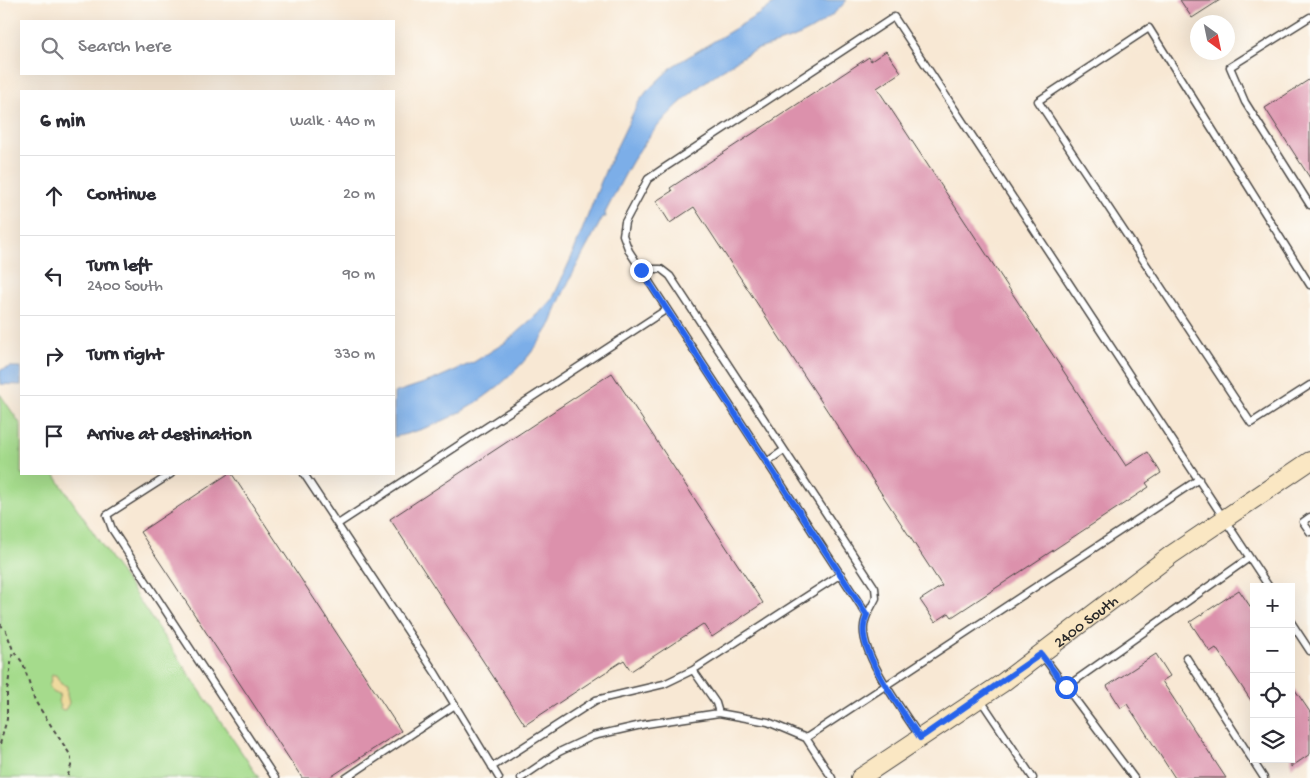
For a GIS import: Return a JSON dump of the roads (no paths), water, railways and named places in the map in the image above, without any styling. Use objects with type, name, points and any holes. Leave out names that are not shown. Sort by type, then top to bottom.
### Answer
[{"type":"street","name":"2400 South","points":[[860,778],[1041,654],[1224,518],[1310,462]]},
{"type":"lane","points":[[867,615],[641,270],[629,251],[623,235],[626,222],[648,179],[894,17],[1266,583]]},
{"type":"lane","points":[[1310,17],[1230,67],[1245,102],[1310,205]]},
{"type":"lane","points":[[1310,285],[1149,28],[1038,101],[1251,423],[1310,385]]},
{"type":"lane","points":[[641,270],[661,269],[670,276],[875,588],[876,598],[863,627],[866,644],[871,659],[920,738]]},
{"type":"lane","points":[[338,524],[667,309]]},
{"type":"lane","points":[[767,462],[784,450]]},
{"type":"lane","points":[[169,475],[107,515],[112,529],[275,778]]},
{"type":"lane","points":[[305,475],[436,674],[499,778]]},
{"type":"lane","points":[[806,738],[1199,479]]},
{"type":"lane","points":[[1310,517],[1303,522],[1310,532]]},
{"type":"lane","points":[[1066,687],[1249,558]]},
{"type":"lane","points":[[492,767],[596,700],[664,684],[694,670],[841,574]]},
{"type":"lane","points":[[1295,628],[1310,651]]},
{"type":"lane","points":[[1041,654],[1134,778]]},
{"type":"lane","points":[[1186,657],[1264,778]]},
{"type":"lane","points":[[694,670],[716,703],[719,713]]},
{"type":"lane","points":[[979,698],[1033,778]]},
{"type":"lane","points":[[346,778],[455,705]]},
{"type":"lane","points":[[521,778],[559,752],[593,736],[646,724],[719,713],[768,722],[806,738],[832,778]]},
{"type":"water","points":[[778,0],[847,0],[834,13],[810,30],[793,38],[755,50],[740,58],[696,89],[672,111],[650,135],[621,181],[605,213],[606,217],[603,217],[569,280],[551,324],[535,348],[502,383],[483,398],[440,422],[418,431],[395,437],[395,393],[433,380],[474,362],[506,342],[553,298],[572,256],[606,169],[638,103],[647,91],[673,66],[764,11]]},
{"type":"water","points":[[20,367],[20,385],[0,384],[0,370]]}]
